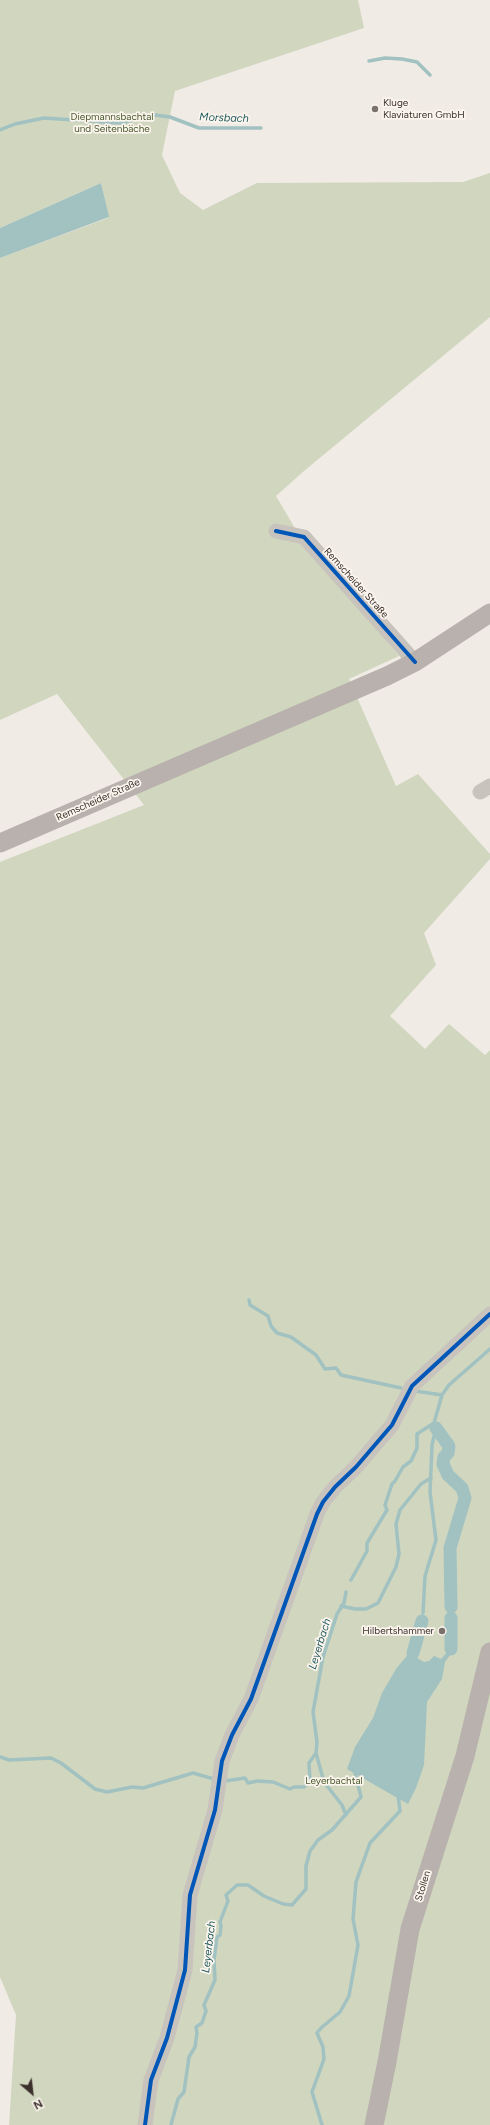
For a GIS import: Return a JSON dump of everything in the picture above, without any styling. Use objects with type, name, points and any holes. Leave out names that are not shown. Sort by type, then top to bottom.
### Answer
[{"type":"main road","name":"Remscheider Straße","points":[[0,843],[415,662],[490,613]]},
{"type":"main road","name":"Stollen","points":[[374,2125],[410,1929],[465,1756],[490,1652]]},
{"type":"street","name":"Remscheider Straße","points":[[276,531],[304,537],[415,662]]},
{"type":"street","points":[[145,2125],[151,2080],[167,2038],[185,1970],[190,1895],[215,1810],[222,1761],[232,1735],[251,1699],[317,1514],[323,1502],[335,1487],[356,1467],[392,1425],[412,1386],[428,1368],[490,1314]]},
{"type":"green space","points":[[0,0],[358,0],[364,28],[175,91],[162,155],[180,193],[203,210],[257,183],[463,182],[490,173],[490,317],[304,471],[276,496],[299,535],[399,656],[349,679],[396,786],[418,774],[490,854],[490,859],[424,933],[436,965],[390,1016],[425,1049],[449,1024],[485,1055],[490,1050],[490,2125],[9,2125],[16,2015],[0,1977],[0,862],[144,805],[57,694],[0,720],[0,258],[108,218],[101,183],[0,228]]},
{"type":"water","points":[[101,183],[109,217],[0,258],[0,228]]},
{"type":"water","points":[[450,1649],[453,1649],[453,1651],[445,1662],[442,1679],[427,1702],[424,1765],[416,1788],[408,1804],[347,1769],[355,1747],[373,1718],[382,1693],[396,1669],[410,1652],[416,1654],[417,1658],[424,1662],[429,1661],[434,1656],[441,1659]]},
{"type":"waterway","name":"Morsbach","points":[[369,61],[385,58],[417,62],[430,75]]},
{"type":"waterway","name":"Morsbach","points":[[0,130],[15,124],[44,118],[120,123],[155,115],[170,117],[199,128],[261,128]]},
{"type":"waterway","points":[[249,1300],[250,1305],[268,1316],[271,1326],[277,1333],[291,1337],[316,1355],[325,1369],[336,1368],[341,1375],[401,1388]]},
{"type":"waterway","name":"Leyerbach","points":[[351,1580],[367,1551],[367,1543],[387,1510],[385,1505],[392,1484],[403,1467],[411,1461],[417,1448],[417,1434],[434,1423],[442,1395],[449,1385],[490,1349]]},
{"type":"waterway","points":[[415,1391],[442,1395]]},
{"type":"waterway","points":[[423,1613],[425,1576],[436,1540],[430,1492],[432,1445],[436,1428],[434,1423]]},
{"type":"waterway","points":[[436,1428],[449,1446],[448,1453],[444,1457],[443,1464],[448,1475],[462,1488],[465,1498],[450,1548],[451,1607]]},
{"type":"waterway","points":[[341,1606],[355,1609],[366,1609],[378,1603],[396,1567],[399,1554],[396,1524],[400,1510],[421,1484],[431,1478]]},
{"type":"waterway","name":"Leyerbach","points":[[346,1592],[344,1603],[337,1614],[323,1657],[313,1712],[317,1742],[316,1753],[324,1782],[342,1805],[346,1815]]},
{"type":"waterway","points":[[451,1618],[451,1649]]},
{"type":"waterway","points":[[413,1653],[422,1621]]},
{"type":"waterway","points":[[225,1781],[245,1778],[248,1783],[257,1781],[273,1782],[290,1789],[294,1787],[304,1787],[310,1781],[309,1763],[316,1753]]},
{"type":"waterway","points":[[0,1757],[9,1760],[51,1758],[61,1763],[95,1789],[107,1792],[132,1787],[143,1788],[193,1773],[214,1779]]},
{"type":"waterway","name":"Leyerbach","points":[[171,2125],[178,2099],[184,2092],[189,2057],[195,2047],[197,2033],[196,2027],[202,2023],[206,2011],[204,2005],[215,1980],[214,1960],[217,1937],[220,1935],[220,1922],[228,1901],[226,1895],[237,1885],[248,1885],[264,1896],[283,1904],[292,1905],[306,1889],[306,1866],[310,1851],[318,1840],[332,1830],[361,1797],[354,1769]]},
{"type":"waterway","points":[[322,2125],[312,2092],[324,2059],[323,2047],[317,2033],[340,2012],[349,1996],[358,1945],[353,1919],[356,1882],[370,1843],[400,1811],[398,1795]]},
{"type":"cycle path","points":[[276,531],[304,537],[415,662]]},
{"type":"cycle path","points":[[145,2125],[151,2080],[167,2038],[185,1970],[190,1895],[215,1810],[222,1761],[232,1735],[251,1699],[317,1514],[323,1502],[335,1487],[356,1467],[392,1425],[412,1386],[490,1314]]},
{"type":"place","name":"Kluge Klaviaturen GmbH","points":[[375,109]]},
{"type":"place","name":"Hilbertshammer","points":[[442,1631]]},
{"type":"park label","name":"Diepmannsbachtal und Seitenbäche","points":[[112,122]]},
{"type":"park label","name":"Leyerbachtal","points":[[334,1781]]}]
